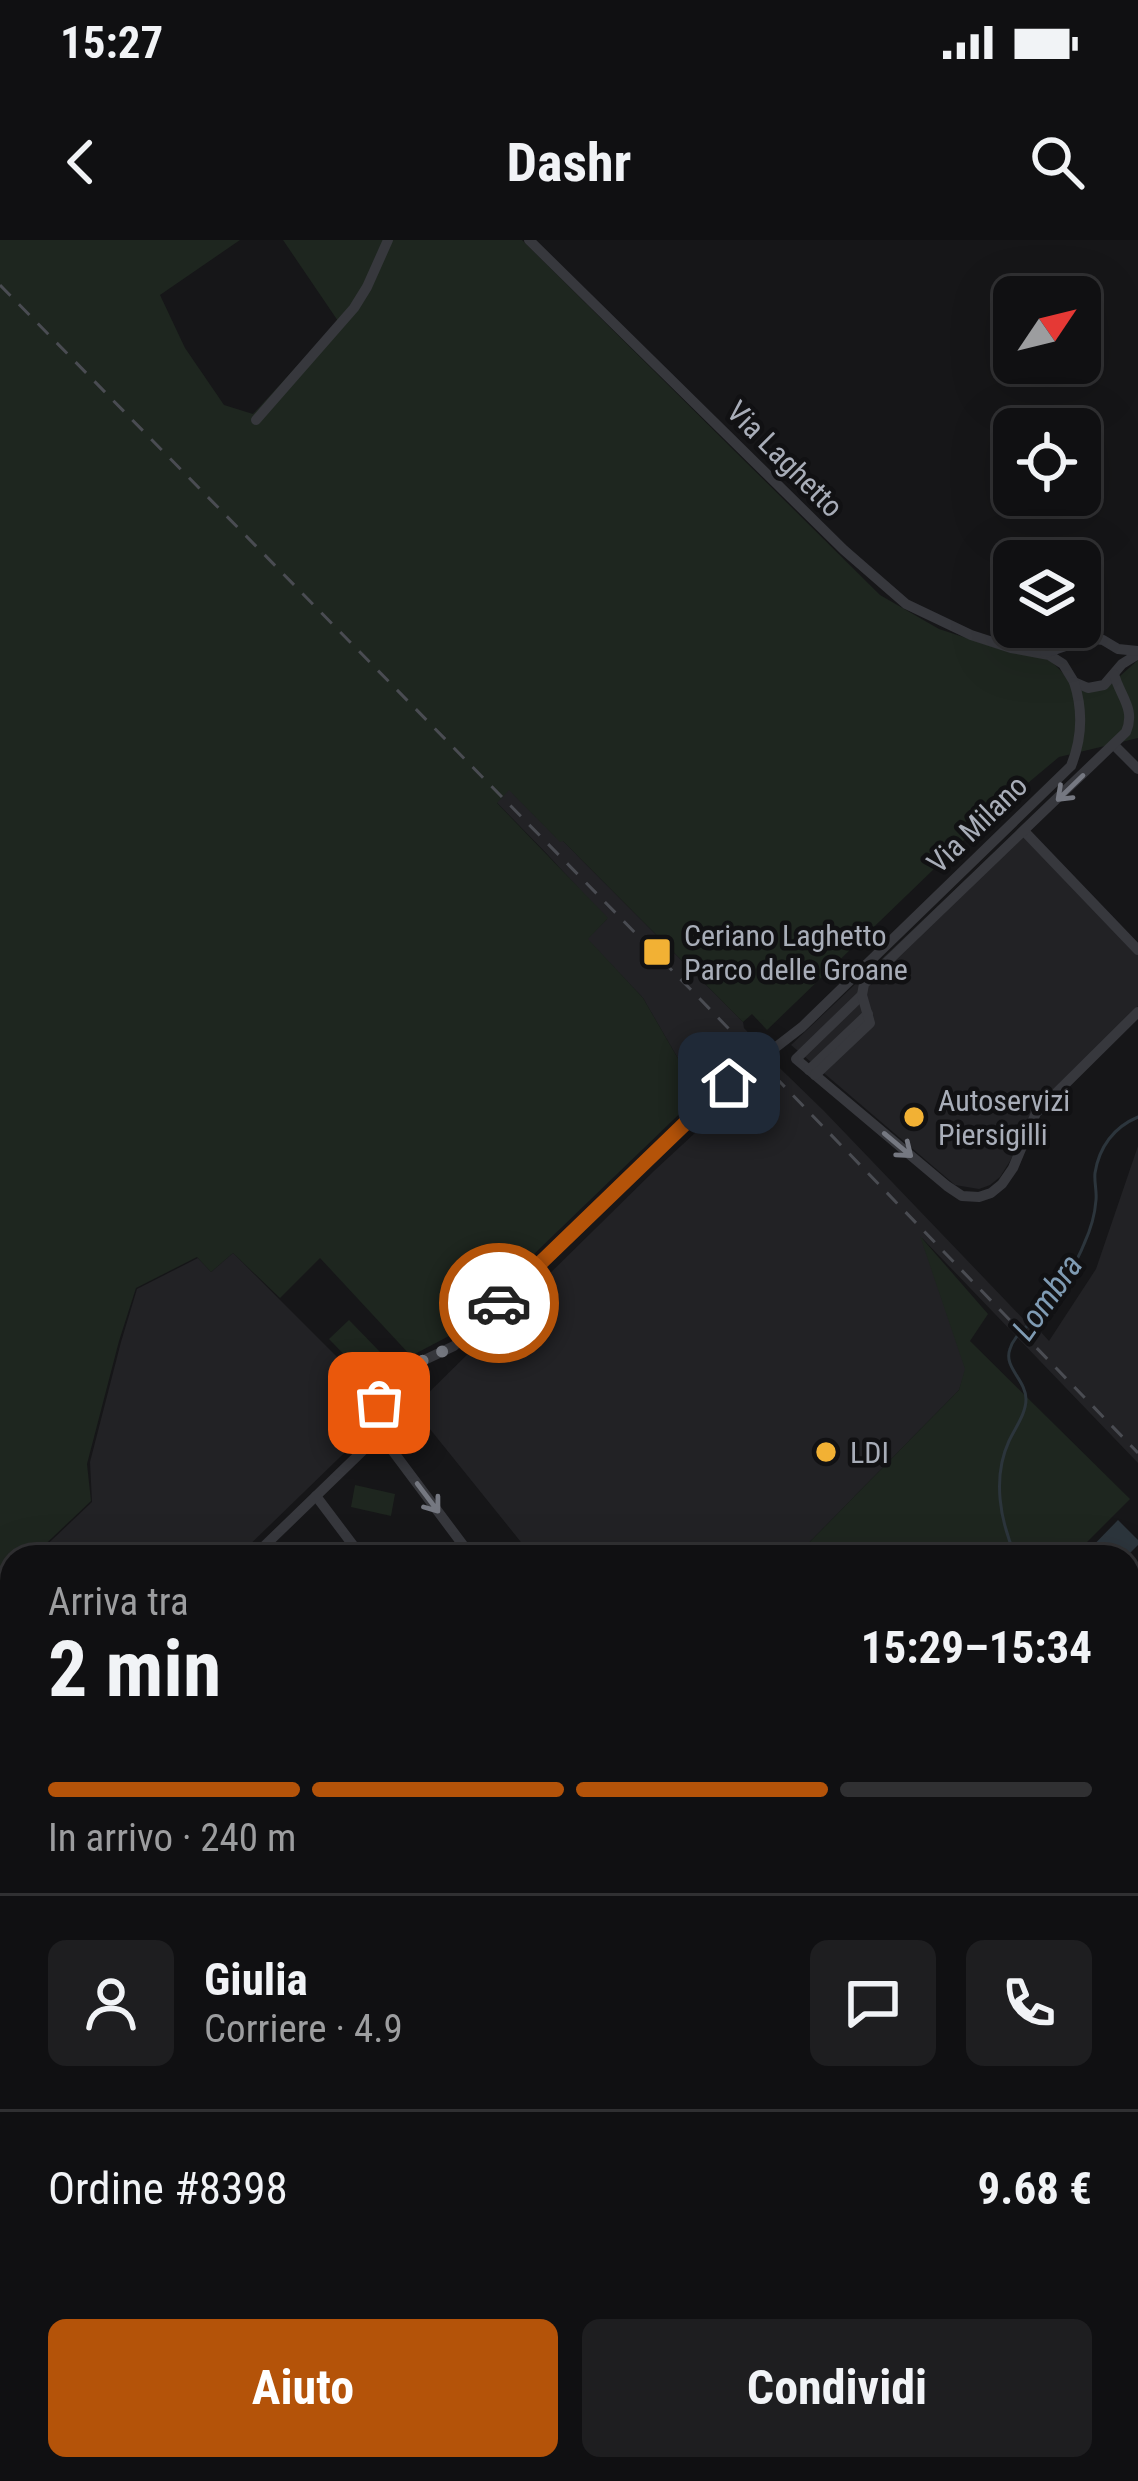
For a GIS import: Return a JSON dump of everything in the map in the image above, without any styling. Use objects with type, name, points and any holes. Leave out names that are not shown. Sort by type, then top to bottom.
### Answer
[{"type":"street","points":[[256,420],[355,308],[388,240]]},
{"type":"street","name":"Via Laghetto","points":[[529,240],[844,550],[906,604],[985,640],[1045,653]]},
{"type":"street","points":[[1101,642],[1138,652]]},
{"type":"street","points":[[812,1072],[868,1014],[864,984],[1126,733],[1129,706],[1108,645]]},
{"type":"street","points":[[1045,653],[1060,648]]},
{"type":"street","points":[[1071,678],[1066,658],[1073,648]]},
{"type":"street","points":[[1097,687],[1138,652]]},
{"type":"street","points":[[1045,653],[1063,664],[1081,686],[1114,690],[1124,697]]},
{"type":"street","name":"Via Milano","points":[[1071,678],[1080,714]]},
{"type":"street","name":"Via Milano","points":[[771,1051],[802,1027],[1071,766],[1084,701],[1097,687]]},
{"type":"street","points":[[1114,745],[1138,769]]},
{"type":"street","points":[[1024,831],[1138,950]]},
{"type":"street","points":[[862,995],[796,1059],[962,1196],[979,1197],[1002,1184],[1036,1113],[1138,1012]]},
{"type":"street","points":[[390,1392],[401,1371],[454,1346],[729,1083]]},
{"type":"street","points":[[266,1545],[383,1436],[392,1434],[406,1408],[400,1394],[390,1392],[379,1403],[383,1436],[463,1545]]},
{"type":"street","points":[[316,1496],[353,1545]]},
{"type":"shaded area","points":[[0,240],[240,240],[160,295],[185,348],[224,405],[253,414],[338,321],[283,240],[522,240],[880,595],[939,629],[993,648],[1050,660],[1080,690],[1120,676],[1138,660],[1138,738],[1059,757],[991,814],[767,1030],[752,1014],[743,1022],[509,790],[497,803],[608,918],[588,939],[643,998],[699,1095],[449,1336],[411,1356],[320,1258],[280,1298],[233,1253],[211,1272],[197,1257],[136,1288],[87,1464],[91,1501],[45,1545],[0,1545]]},
{"type":"shaded area","points":[[0,270],[743,1022],[757,1046],[1049,1341],[1096,1269],[1138,1146],[1138,1463],[922,1238],[966,1369],[959,1390],[807,1545],[523,1545],[413,1408],[762,1071],[747,1056],[699,1095],[643,998],[587,939],[607,919],[0,294]]},
{"type":"shaded area","points":[[1020,828],[1138,950],[1138,1006],[1035,1109],[1000,1177],[979,1189],[955,1185],[791,1045]]},
{"type":"shaded area","points":[[920,1236],[988,1314],[970,1341],[1130,1499],[1084,1545],[807,1545],[959,1390],[965,1369]]},
{"type":"shaded area","points":[[233,1253],[360,1380],[346,1395],[371,1427],[249,1545],[47,1545],[92,1502],[90,1462],[137,1289],[198,1258],[211,1272]]},
{"type":"shaded area","points":[[349,1320],[382,1354],[362,1373],[329,1339]]},
{"type":"shaded area","points":[[355,1485],[395,1494],[391,1516],[351,1507]]},
{"type":"shaded area","points":[[1118,1520],[1138,1540],[1138,1545],[1094,1545]]},
{"type":"waterway","name":"Lombra","points":[[1012,1545],[1002,1514],[1001,1470],[1026,1399],[1010,1362],[1010,1349],[1062,1284],[1079,1254],[1093,1217],[1095,1173],[1104,1146],[1138,1117]]},
{"type":"tunnel","points":[[729,1083],[771,1051]]},
{"type":"railway","points":[[0,285],[1138,1453]]},
{"type":"way so far","points":[[379,1403],[401,1371],[454,1346],[499,1303]]},
{"type":"place","name":"Ceriano Laghetto Parco delle Groane","points":[[657,952]]},
{"type":"place","name":"Autoservizi Piersigilli","points":[[914,1117]]},
{"type":"place","name":"LDI","points":[[826,1452]]},
{"type":"route","points":[[499,1303],[729,1083]]}]
